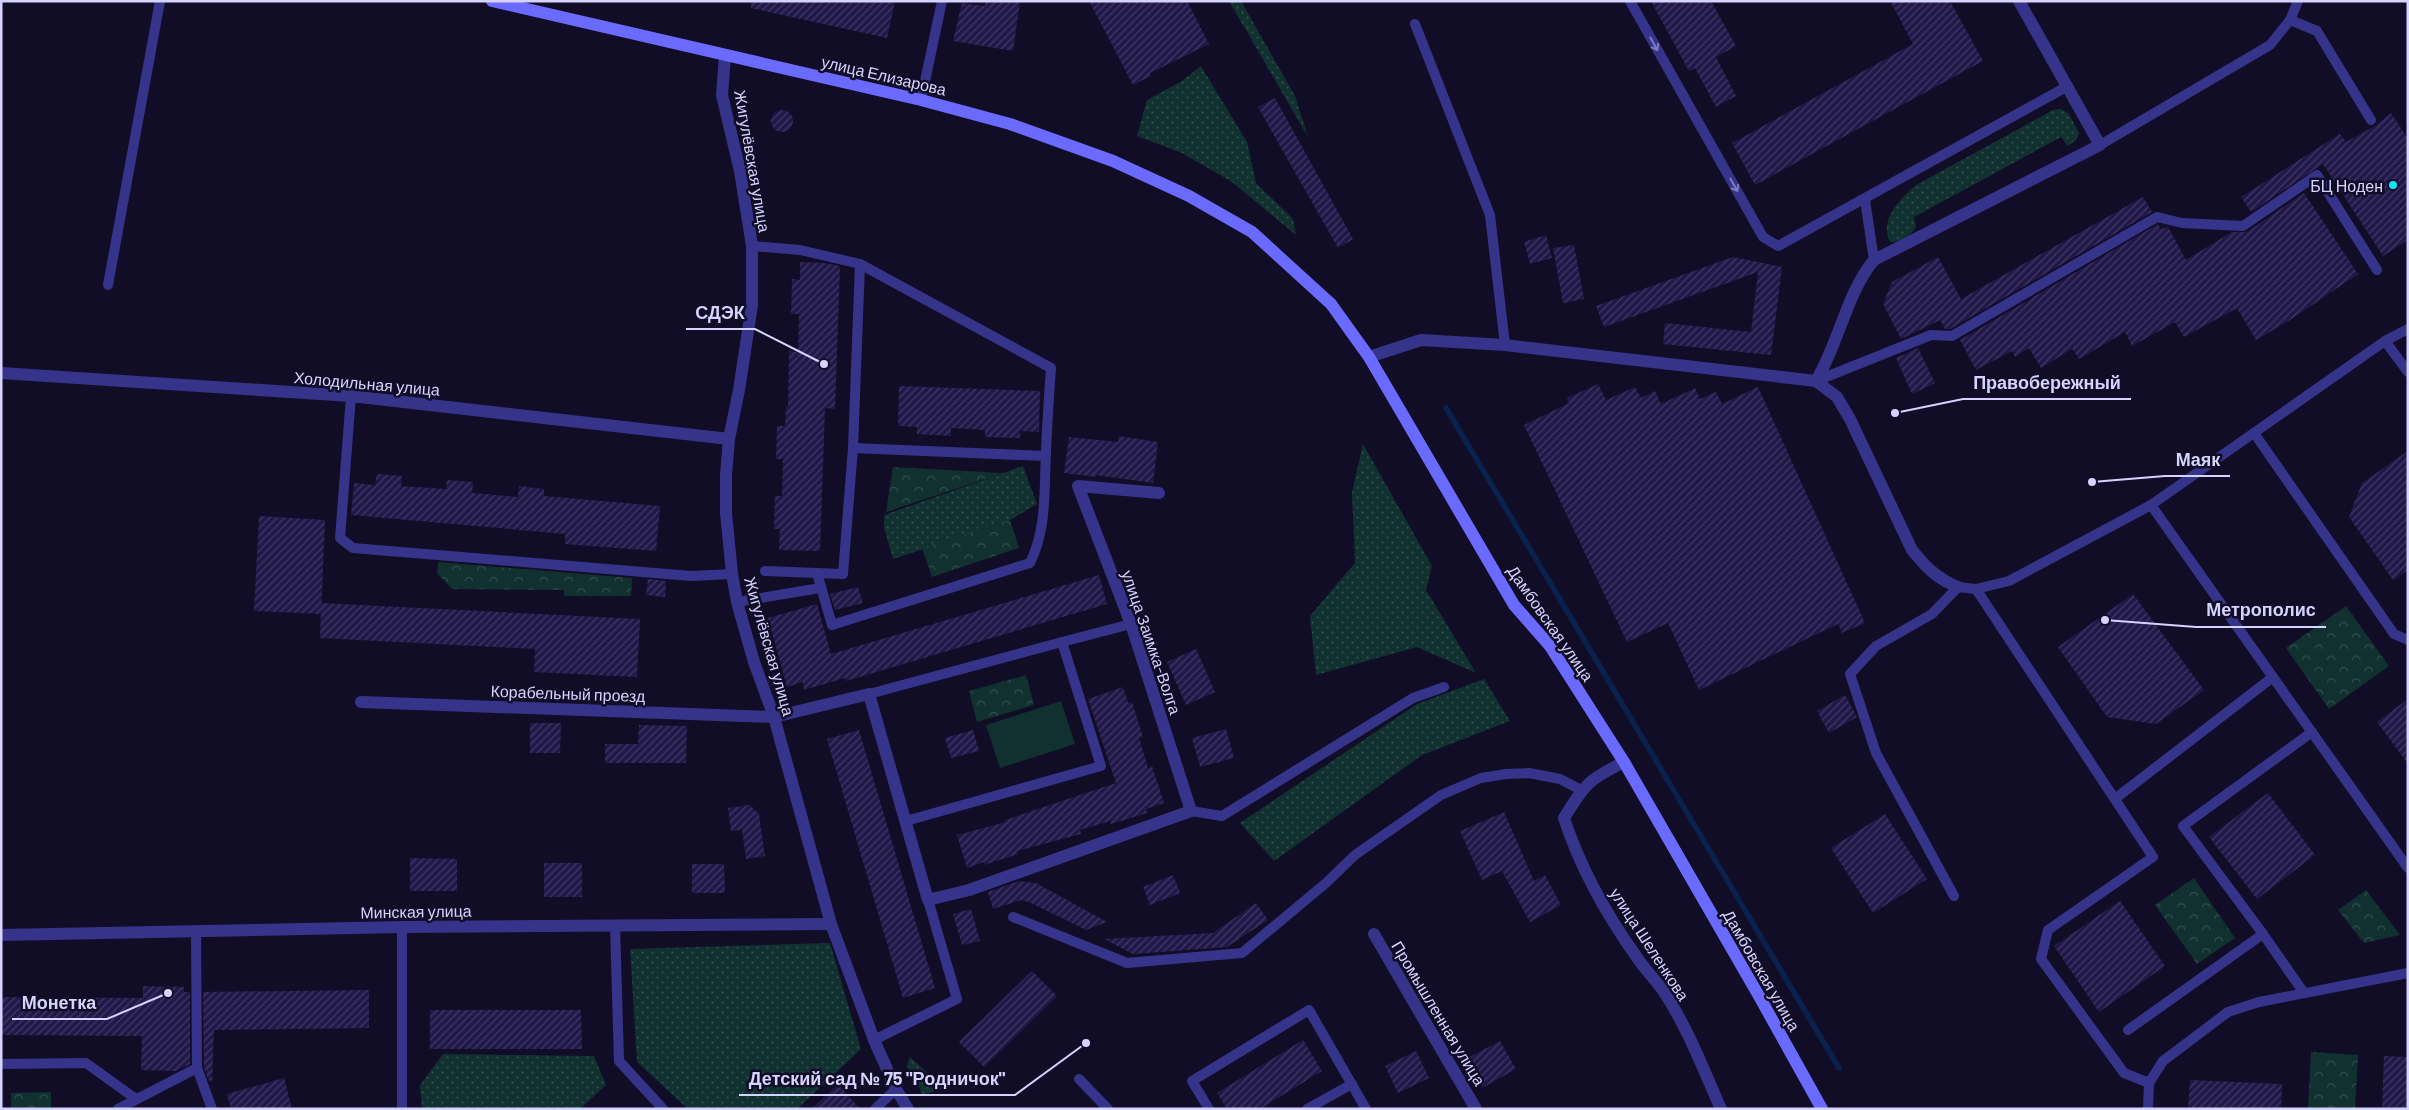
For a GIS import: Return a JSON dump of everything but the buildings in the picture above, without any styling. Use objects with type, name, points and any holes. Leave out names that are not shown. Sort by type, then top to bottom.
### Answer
[{"type":"street","name":"улица Елизарова","points":[[492,1],[922,100],[1010,124],[1113,161],[1189,196],[1252,232]]},
{"type":"street","points":[[1816,381],[1829,360],[1865,271],[1874,260],[2100,145],[2019,1]]},
{"type":"street","name":"Жигулёвская улица","points":[[725,56],[722,95],[740,171],[752,246],[752,305],[740,390],[729,439],[726,513],[732,574],[737,602],[754,662],[774,717],[831,924],[874,1040],[896,1089],[908,1109]]},
{"type":"street","name":"Дамбовская улица","points":[[1252,232],[1331,304],[1368,357],[1514,605],[1550,646],[1624,762],[1822,1109]]},
{"type":"street","points":[[1368,357],[1421,340],[1505,345],[1816,381],[1837,398],[1850,419],[1912,550],[1926,568],[1941,580],[1958,587]]},
{"type":"street","name":"Холодильная улица","points":[[1,373],[351,396],[729,439]]},
{"type":"street","name":"улица Заимка-Волга","points":[[1159,493],[1078,486],[1131,624],[1191,811]]},
{"type":"street","points":[[869,694],[928,900],[969,890],[1191,811]]},
{"type":"street","name":"Корабельный проезд","points":[[361,702],[774,717],[869,694]]},
{"type":"street","name":"улица Шеленкова","points":[[1624,762],[1595,776],[1581,790],[1564,818],[1574,850],[1623,938],[1666,995],[1693,1046],[1721,1109]]},
{"type":"street","name":"Минская улица","points":[[1,935],[402,927],[831,924]]},
{"type":"street","name":"Промышленная улица","points":[[1374,934],[1476,1109]]},
{"type":"lane","points":[[108,285],[160,1]]},
{"type":"lane","points":[[922,100],[942,1]]},
{"type":"lane","points":[[1630,1],[1763,237],[1778,246],[1866,200],[2068,86]]},
{"type":"lane","points":[[2100,145],[2270,45],[2290,20],[2298,1]]},
{"type":"lane","points":[[2290,20],[2317,31],[2370,120]]},
{"type":"lane","points":[[1415,24],[1490,215],[1505,345]]},
{"type":"lane","points":[[1816,381],[1931,335],[1952,336],[2158,217],[2182,223],[2243,226],[2317,175],[2377,270]]},
{"type":"lane","points":[[1866,200],[1874,260]]},
{"type":"lane","points":[[752,246],[800,250],[860,264],[1051,368],[1046,456],[1046,501],[1035,553],[1030,563],[832,625],[817,573]]},
{"type":"lane","points":[[765,571],[843,574],[853,448],[860,264]]},
{"type":"lane","points":[[1954,896],[1876,753],[1850,674],[1876,646],[1932,614],[1958,587],[1976,589],[2009,580],[2150,505],[2385,341],[2408,329]]},
{"type":"lane","points":[[2385,341],[2408,372]]},
{"type":"lane","points":[[351,396],[340,538],[353,548],[691,576],[732,574]]},
{"type":"lane","points":[[2254,432],[2394,634],[2408,640]]},
{"type":"lane","points":[[853,448],[1046,456]]},
{"type":"lane","points":[[2150,505],[2408,868]]},
{"type":"lane","points":[[737,602],[820,588]]},
{"type":"lane","points":[[1976,589],[2116,798],[2153,857],[2048,930],[2041,959],[2124,1073],[2148,1083]]},
{"type":"lane","points":[[869,694],[1131,624]]},
{"type":"lane","points":[[906,821],[1101,766],[1062,642]]},
{"type":"lane","points":[[2116,798],[2273,677]]},
{"type":"lane","points":[[1191,811],[1222,816],[1413,698],[1444,687]]},
{"type":"lane","points":[[2304,993],[2183,826],[2312,732]]},
{"type":"lane","points":[[1013,917],[1127,963],[1242,953],[1326,884],[1355,855],[1441,795],[1481,778],[1506,774],[1530,774],[1560,779],[1581,790]]},
{"type":"lane","points":[[874,1040],[957,999],[928,900]]},
{"type":"lane","points":[[615,925],[620,1061],[663,1109]]},
{"type":"lane","points":[[402,927],[402,1109]]},
{"type":"lane","points":[[196,931],[198,1068],[212,1109]]},
{"type":"lane","points":[[2128,1030],[2263,934]]},
{"type":"lane","points":[[2148,1109],[2148,1083],[2163,1061],[2228,1012],[2259,1002],[2408,973]]},
{"type":"lane","points":[[1209,1109],[1192,1081],[1309,1010],[1366,1109]]},
{"type":"lane","points":[[1,1064],[86,1063],[136,1099]]},
{"type":"lane","points":[[118,1109],[198,1068]]},
{"type":"lane","points":[[1078,1078],[1108,1109]]},
{"type":"lane","points":[[1308,1109],[1352,1084]]},
{"type":"lane","points":[[875,1109],[896,1089]]},
{"type":"green space","points":[[1229,1],[1241,1],[1295,96],[1308,137]]},
{"type":"green space","points":[[1201,66],[1247,142],[1256,183],[1293,219],[1296,235],[1232,182],[1182,153],[1137,136],[1147,100],[1182,81]]},
{"type":"green space","points":[[2061,109],[2069,114],[2079,133],[2076,140],[2068,146],[2061,137],[1914,217],[1916,227],[1911,233],[1901,240],[1890,242],[1887,234],[1889,218],[1898,203],[1916,185],[2053,110]]},
{"type":"green space","points":[[1363,444],[1432,566],[1426,590],[1476,673],[1417,647],[1316,675],[1310,616],[1355,563],[1352,492]]},
{"type":"green space","points":[[1023,466],[1037,504],[1010,520],[893,559],[884,528],[884,515]]},
{"type":"green space","points":[[893,467],[1003,473],[886,512]]},
{"type":"green space","points":[[1010,520],[1019,548],[932,577],[922,548]]},
{"type":"green space","points":[[438,562],[632,578],[631,596],[564,596],[564,590],[452,589],[437,573]]},
{"type":"green space","points":[[2346,606],[2389,666],[2329,709],[2286,648]]},
{"type":"green space","points":[[1026,675],[1034,705],[977,722],[969,691]]},
{"type":"green space","points":[[1484,679],[1510,721],[1422,755],[1274,861],[1240,823],[1417,704]]},
{"type":"green space","points":[[1061,701],[1075,744],[1000,768],[986,725]]},
{"type":"green space","points":[[2194,878],[2235,938],[2197,964],[2155,905]]},
{"type":"green space","points":[[2366,890],[2400,935],[2364,943],[2338,910]]},
{"type":"green space","points":[[830,943],[861,1049],[797,1109],[688,1109],[637,1062],[630,949]]},
{"type":"green space","points":[[2311,1052],[2358,1055],[2355,1109],[2308,1109]]},
{"type":"green space","points":[[443,1054],[594,1056],[606,1085],[580,1109],[422,1109],[420,1085]]},
{"type":"green space","points":[[910,1057],[944,1088],[923,1095],[907,1066]]},
{"type":"green space","points":[[51,1092],[51,1109],[11,1109],[11,1093]]},
{"type":"waterway","points":[[1446,408],[1839,1068]]},
{"type":"place","name":"БЦ Ноден","points":[[2393,185]]},
{"type":"place","name":"СДЭК","points":[[824,364]]},
{"type":"place","name":"Правобережный","points":[[1895,413]]},
{"type":"place","name":"Маяк","points":[[2092,482]]},
{"type":"place","name":"Метрополис","points":[[2105,620]]},
{"type":"place","name":"Монетка","points":[[168,993]]},
{"type":"place","name":"Детский сад № 75 \"Родничок\"","points":[[1086,1043]]}]
